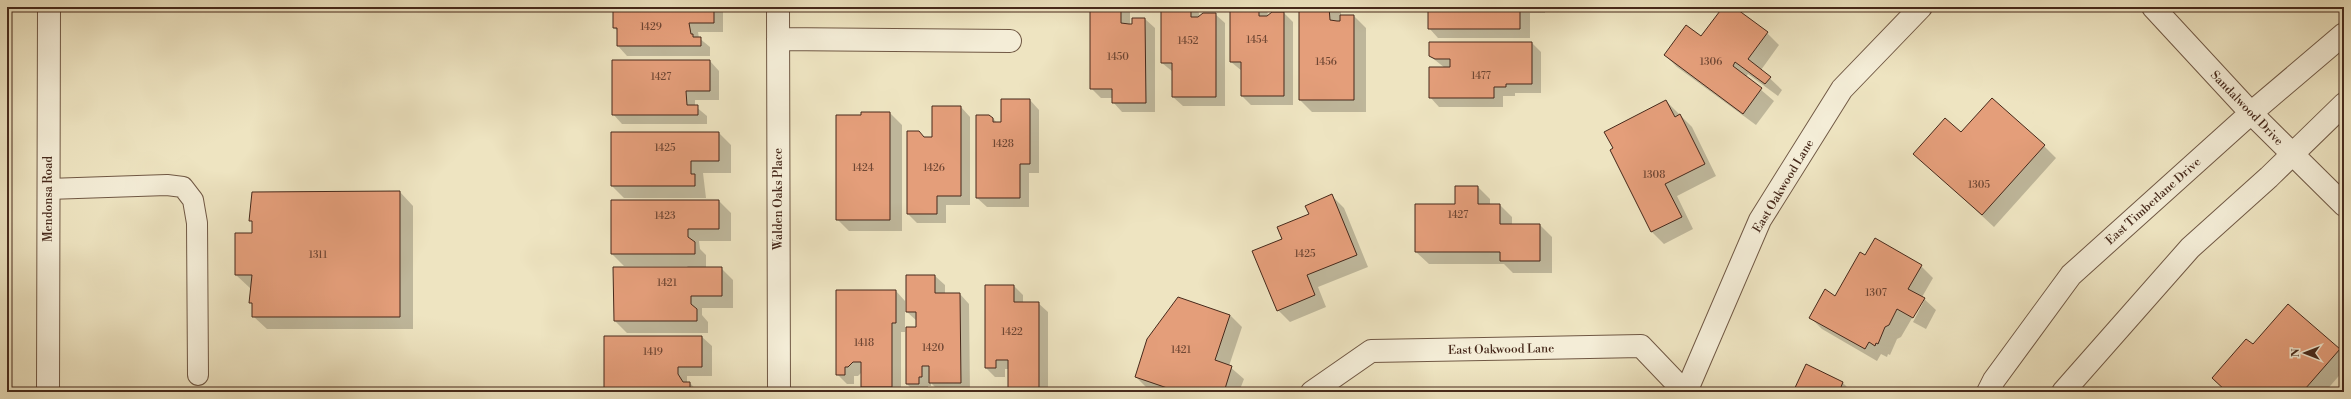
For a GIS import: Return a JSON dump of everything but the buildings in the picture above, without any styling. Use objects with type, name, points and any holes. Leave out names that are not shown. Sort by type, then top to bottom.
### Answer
[{"type":"street","name":"Mendonsa Road","points":[[48,392],[49,7]]},
{"type":"street","name":"Walden Oaks Place","points":[[778,7],[779,392]]},
{"type":"street","name":"East Oakwood Lane","points":[[1312,392],[1371,351],[1641,346],[1685,392],[1764,213],[1842,89],[1921,7]]},
{"type":"street","name":"Sandalwood Drive","points":[[2153,7],[2251,113],[2344,205]]},
{"type":"street","name":"East Timberlane Drive","points":[[1988,392],[1994,380],[2071,275],[2251,113],[2344,34]]},
{"type":"street","points":[[778,39],[1010,42]]},
{"type":"street","points":[[2063,392],[2190,248],[2292,155],[2344,104]]},
{"type":"lane","points":[[48,190],[167,186],[183,188],[193,200],[197,223],[198,375]]}]
